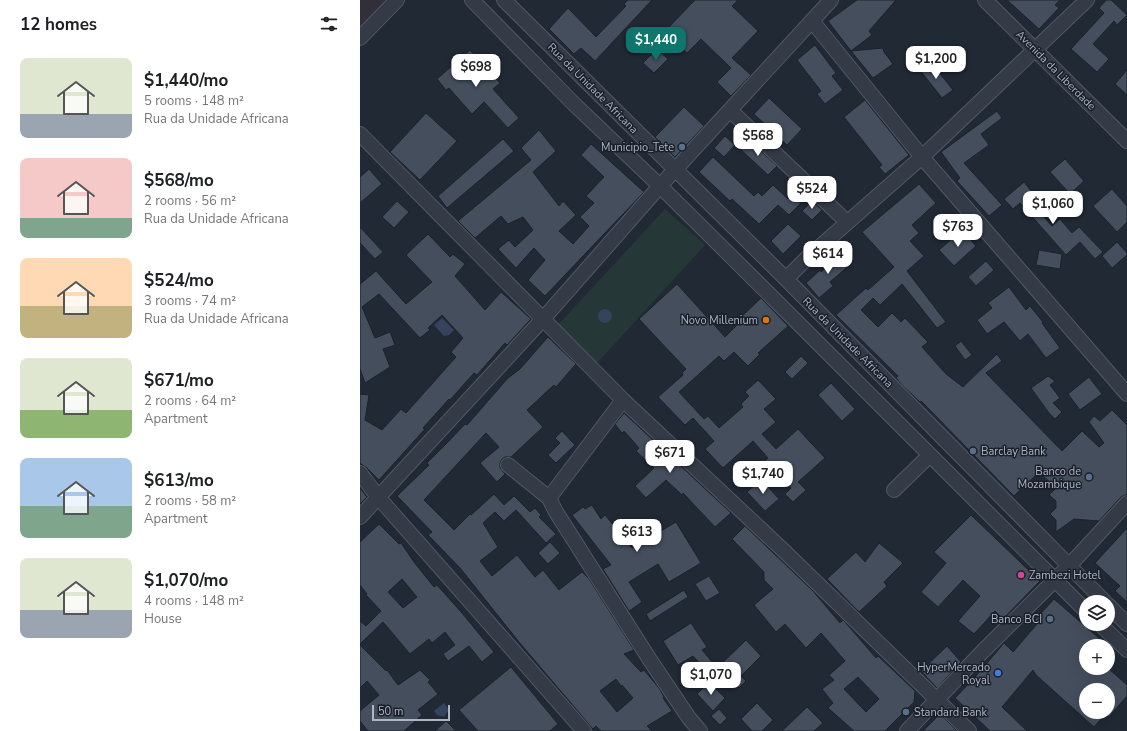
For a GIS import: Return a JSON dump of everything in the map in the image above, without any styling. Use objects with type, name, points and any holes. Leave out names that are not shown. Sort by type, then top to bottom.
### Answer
[{"type":"street","points":[[360,38],[397,0]]},
{"type":"street","name":"Rua da Unidade Africana","points":[[472,0],[574,104],[660,186],[1079,604]]},
{"type":"street","name":"Rua da Unidade Africana","points":[[504,0],[786,279],[1098,595]]},
{"type":"street","points":[[360,517],[543,319],[660,186],[831,0]]},
{"type":"street","name":"Avenida da Liberdade","points":[[985,0],[1127,141]]},
{"type":"street","points":[[786,279],[847,222],[922,157],[1087,0]]},
{"type":"street","points":[[812,21],[922,157],[1127,394]]},
{"type":"street","points":[[730,110],[847,222]]},
{"type":"street","points":[[360,134],[623,400],[783,550],[969,731]]},
{"type":"street","points":[[549,498],[623,400]]},
{"type":"street","points":[[894,490],[930,455]]},
{"type":"street","points":[[508,465],[549,498],[556,512],[650,660],[689,718],[700,731]]},
{"type":"street","points":[[360,473],[378,497],[584,731]]},
{"type":"street","points":[[907,731],[936,698],[1068,566],[1127,503]]},
{"type":"street","points":[[1115,612],[1127,624]]},
{"type":"street","points":[[1107,631],[1127,650]]},
{"type":"shaded area","points":[[360,0],[390,0],[361,27]]},
{"type":"shaded area","points":[[665,209],[705,245],[597,363],[557,326]]},
{"type":"water","points":[[605,309],[610,311],[612,316],[610,321],[605,323],[600,321],[598,316],[600,311]]},
{"type":"water","points":[[442,318],[454,330],[449,335],[444,336],[434,325]]},
{"type":"water","points":[[444,703],[449,710],[444,717],[437,715],[434,711]]},
{"type":"building","points":[[628,0],[652,0],[595,61],[581,48],[574,54],[549,29],[568,8],[596,37],[626,6],[624,4]]},
{"type":"building","points":[[695,0],[738,0],[732,6],[758,31],[732,58],[751,75],[731,96],[717,82],[731,68],[701,39],[687,53],[665,31]]},
{"type":"building","points":[[857,0],[896,0],[869,31],[872,35],[851,51],[828,21]]},
{"type":"building","points":[[1007,0],[1060,0],[1055,5],[1059,8],[1039,29]]},
{"type":"building","points":[[1106,0],[1111,0],[1127,15],[1117,25],[1114,21],[1093,44],[1109,59],[1097,72],[1071,49],[1104,13],[1099,8]]},
{"type":"building","points":[[815,45],[836,73],[832,76],[843,90],[825,104],[817,94],[821,91],[797,60]]},
{"type":"building","points":[[883,48],[884,52],[893,64],[873,78],[851,51]]},
{"type":"building","points":[[657,49],[668,59],[654,73],[643,63]]},
{"type":"building","points":[[470,50],[500,83],[493,89],[519,118],[508,128],[484,102],[472,114],[449,88],[446,90],[437,79]]},
{"type":"building","points":[[930,61],[953,90],[942,98],[919,69]]},
{"type":"building","points":[[1127,70],[1127,95],[1115,84]]},
{"type":"building","points":[[769,98],[802,129],[787,145],[754,114]]},
{"type":"building","points":[[865,100],[909,155],[885,174],[879,167],[882,165],[844,117]]},
{"type":"building","points":[[684,107],[704,126],[675,157],[655,137]]},
{"type":"building","points":[[997,111],[1002,118],[981,134],[989,145],[964,163],[1002,205],[989,216],[957,181],[960,178],[941,152]]},
{"type":"building","points":[[426,113],[457,141],[420,180],[390,152]]},
{"type":"building","points":[[539,130],[556,151],[533,172],[559,206],[563,201],[576,215],[559,231],[573,244],[589,226],[580,217],[594,203],[586,196],[604,177],[581,155],[591,144],[644,192],[545,296],[528,280],[545,260],[534,248],[516,268],[498,249],[509,240],[515,247],[533,230],[523,217],[508,224],[501,216],[475,238],[458,221],[531,160],[521,148]]},
{"type":"building","points":[[725,136],[735,145],[724,157],[714,148]]},
{"type":"building","points":[[503,139],[514,151],[447,208],[438,196]]},
{"type":"building","points":[[748,139],[777,166],[768,175],[739,148]]},
{"type":"building","points":[[713,157],[754,196],[758,192],[762,196],[773,185],[788,199],[792,195],[801,203],[789,215],[778,205],[759,224],[732,199],[730,201],[699,172]]},
{"type":"building","points":[[1065,159],[1084,181],[1070,194],[1050,172]]},
{"type":"building","points":[[369,169],[382,184],[360,203],[360,177]]},
{"type":"building","points":[[1024,182],[1032,192],[1026,197],[1052,226],[1060,219],[1072,233],[1079,227],[1103,252],[1095,259],[1080,242],[1066,255],[1020,203],[1013,209],[1004,199]]},
{"type":"building","points":[[919,184],[936,203],[912,225],[919,233],[910,241],[924,256],[907,271],[946,322],[937,328],[902,284],[880,305],[873,298],[861,310],[878,327],[892,313],[901,322],[905,318],[928,342],[922,347],[946,374],[963,387],[997,354],[1002,361],[986,373],[1062,451],[1082,431],[1099,447],[1104,443],[1089,422],[1094,416],[1100,421],[1112,410],[1127,425],[1127,494],[1121,497],[1099,521],[1074,519],[1056,532],[1056,520],[1050,514],[1056,508],[1056,501],[1049,495],[1056,488],[1039,472],[1014,496],[921,401],[920,402],[903,386],[896,378],[898,376],[836,315],[866,288],[868,290],[894,267],[862,232]]},
{"type":"building","points":[[1112,189],[1127,206],[1127,222],[1117,232],[1093,206]]},
{"type":"building","points":[[397,201],[409,212],[394,228],[382,217]]},
{"type":"building","points":[[812,201],[822,210],[812,220],[802,211]]},
{"type":"building","points":[[788,224],[801,236],[783,254],[771,241]]},
{"type":"building","points":[[360,227],[383,252],[375,259],[360,243]]},
{"type":"building","points":[[962,230],[976,246],[954,266],[939,250]]},
{"type":"building","points":[[428,234],[450,257],[453,254],[465,264],[455,276],[485,310],[501,292],[531,319],[507,345],[505,343],[477,375],[474,373],[450,400],[449,399],[423,428],[425,429],[379,480],[360,463],[360,394],[369,395],[365,420],[382,430],[401,409],[406,413],[456,357],[451,352],[463,338],[442,315],[428,328],[430,330],[420,338],[379,294],[362,307],[375,338],[390,332],[395,345],[383,349],[390,367],[365,383],[360,369],[360,284],[376,271],[406,304],[432,282],[406,255]]},
{"type":"building","points":[[1117,242],[1127,253],[1127,255],[1112,268],[1102,256]]},
{"type":"building","points":[[1039,250],[1062,254],[1060,269],[1036,265]]},
{"type":"building","points":[[843,252],[852,263],[830,282],[833,286],[819,298],[806,283],[820,270],[821,272]]},
{"type":"building","points":[[986,261],[994,270],[976,286],[968,277]]},
{"type":"building","points":[[677,284],[725,337],[741,321],[739,319],[761,298],[788,326],[758,353],[760,354],[748,366],[734,352],[724,361],[719,356],[679,392],[704,419],[708,416],[719,428],[743,407],[741,404],[749,396],[745,392],[758,380],[776,399],[764,409],[776,422],[762,434],[776,449],[798,429],[825,458],[798,482],[806,490],[793,502],[785,494],[791,488],[772,466],[756,481],[749,474],[768,458],[753,441],[723,468],[705,449],[714,441],[693,418],[685,425],[658,397],[683,375],[682,373],[686,369],[639,319]]},
{"type":"building","points":[[1009,287],[1026,310],[1030,306],[1043,322],[1042,323],[1060,348],[1046,358],[1028,334],[1020,341],[1004,322],[987,334],[977,320],[992,308],[988,303]]},
{"type":"building","points":[[548,337],[576,364],[556,387],[554,385],[527,410],[543,427],[511,457],[505,457],[502,459],[500,468],[505,474],[497,482],[480,463],[499,447],[486,433],[424,500],[454,530],[494,494],[504,505],[514,496],[530,512],[535,508],[541,515],[539,517],[556,534],[546,543],[516,510],[504,521],[495,512],[483,523],[498,547],[480,561],[492,576],[517,555],[535,577],[543,570],[559,590],[582,572],[589,579],[634,650],[624,654],[641,672],[644,670],[659,688],[664,697],[663,698],[672,711],[647,726],[652,731],[601,731],[596,726],[593,729],[519,642],[460,568],[428,535],[432,532],[397,496],[429,465],[427,463],[465,424],[467,425],[508,378],[520,369]],"holes":[[[616,679],[621,686],[622,685],[633,698],[617,712],[600,691]]]},
{"type":"building","points":[[961,341],[972,355],[965,360],[955,346]]},
{"type":"building","points":[[801,356],[808,363],[792,379],[785,372]]},
{"type":"building","points":[[1048,376],[1055,381],[1050,385],[1060,398],[1053,403],[1062,412],[1055,419],[1031,388]]},
{"type":"building","points":[[1089,377],[1102,394],[1080,410],[1068,394]]},
{"type":"building","points":[[831,383],[855,409],[842,421],[818,395]]},
{"type":"building","points":[[624,413],[731,513],[715,527],[683,493],[682,495],[666,480],[646,498],[635,486],[654,468],[636,451],[639,448],[624,431],[622,433],[615,424]]},
{"type":"building","points":[[562,431],[575,445],[556,463],[548,455],[560,443],[555,438]]},
{"type":"building","points":[[761,479],[779,499],[765,511],[747,492]]},
{"type":"building","points":[[360,488],[367,497],[360,504]]},
{"type":"building","points":[[592,505],[601,519],[605,515],[632,548],[676,522],[701,563],[669,582],[658,564],[629,582],[642,602],[629,611],[603,569],[611,565],[572,515],[583,507],[585,509]]},
{"type":"building","points":[[971,515],[1040,581],[1003,619],[995,611],[974,634],[958,621],[980,596],[963,580],[938,607],[921,592],[946,563],[934,552]]},
{"type":"building","points":[[379,524],[399,544],[401,543],[434,587],[437,585],[494,652],[482,662],[469,646],[448,661],[443,654],[455,645],[445,632],[432,643],[429,639],[410,654],[383,622],[360,644],[360,621],[366,626],[381,611],[366,595],[367,594],[360,585],[360,542]],"holes":[[[402,579],[417,597],[403,608],[388,592]]]},
{"type":"building","points":[[745,526],[813,591],[840,623],[843,620],[845,622],[876,658],[878,656],[915,691],[914,702],[885,731],[854,731],[828,708],[833,703],[822,689],[834,680],[829,675],[845,661],[821,633],[806,648],[785,624],[776,632],[754,605],[773,589],[764,580],[764,572],[732,539]],"holes":[[[858,677],[879,699],[866,712],[844,689]]]},
{"type":"building","points":[[1127,528],[1127,602],[1115,591],[1120,586],[1095,563]]},
{"type":"building","points":[[550,542],[560,553],[548,564],[538,553]]},
{"type":"building","points":[[879,543],[903,563],[884,582],[887,586],[859,612],[827,579],[856,552],[865,562]]},
{"type":"building","points":[[709,576],[720,593],[706,601],[695,584]]},
{"type":"building","points":[[684,590],[688,597],[650,621],[646,614]]},
{"type":"building","points":[[1054,599],[1079,621],[1079,631],[1091,631],[1100,639],[1079,639],[1079,675],[1115,674],[1127,685],[1127,696],[1115,710],[1115,683],[1079,683],[1079,714],[1036,675],[1033,670],[1002,707],[1027,731],[990,731],[955,698],[1004,643],[1013,652],[1037,624],[1034,621]]},
{"type":"building","points":[[691,623],[707,647],[702,650],[719,670],[711,676],[693,656],[678,665],[663,641]]},
{"type":"building","points":[[746,640],[761,656],[741,676],[746,681],[739,688],[718,667]]},
{"type":"building","points":[[360,645],[386,671],[387,670],[398,685],[420,670],[430,680],[428,682],[438,694],[418,710],[422,715],[404,731],[368,731],[360,721],[360,711],[379,695],[367,681],[360,688]]},
{"type":"building","points":[[947,646],[961,662],[937,688],[921,671]]},
{"type":"building","points":[[511,667],[558,724],[550,731],[478,731],[459,710]]},
{"type":"building","points":[[709,682],[725,698],[713,711],[697,694]]},
{"type":"building","points":[[757,703],[773,720],[762,731],[752,731],[741,719]]},
{"type":"building","points":[[807,707],[823,723],[814,731],[782,731]]},
{"type":"building","points":[[719,709],[727,718],[720,725],[711,716]]},
{"type":"building","points":[[940,714],[957,731],[923,731]]},
{"type":"building","points":[[1085,719],[1101,719],[1094,727]]},
{"type":"building","points":[[446,721],[456,731],[435,731]]},
{"type":"place","name":"Municipio_Tete","points":[[682,147]]},
{"type":"place","name":"Novo Millenium","points":[[766,320]]},
{"type":"place","name":"Barclay Bank","points":[[973,451]]},
{"type":"place","name":"Banco de Mozambique","points":[[1089,477]]},
{"type":"place","name":"Zambezi Hotel","points":[[1021,575]]},
{"type":"place","name":"Banco BCI","points":[[1050,619]]},
{"type":"place","name":"HyperMercado Royal","points":[[998,673]]},
{"type":"place","name":"Standard Bank","points":[[906,712]]}]
